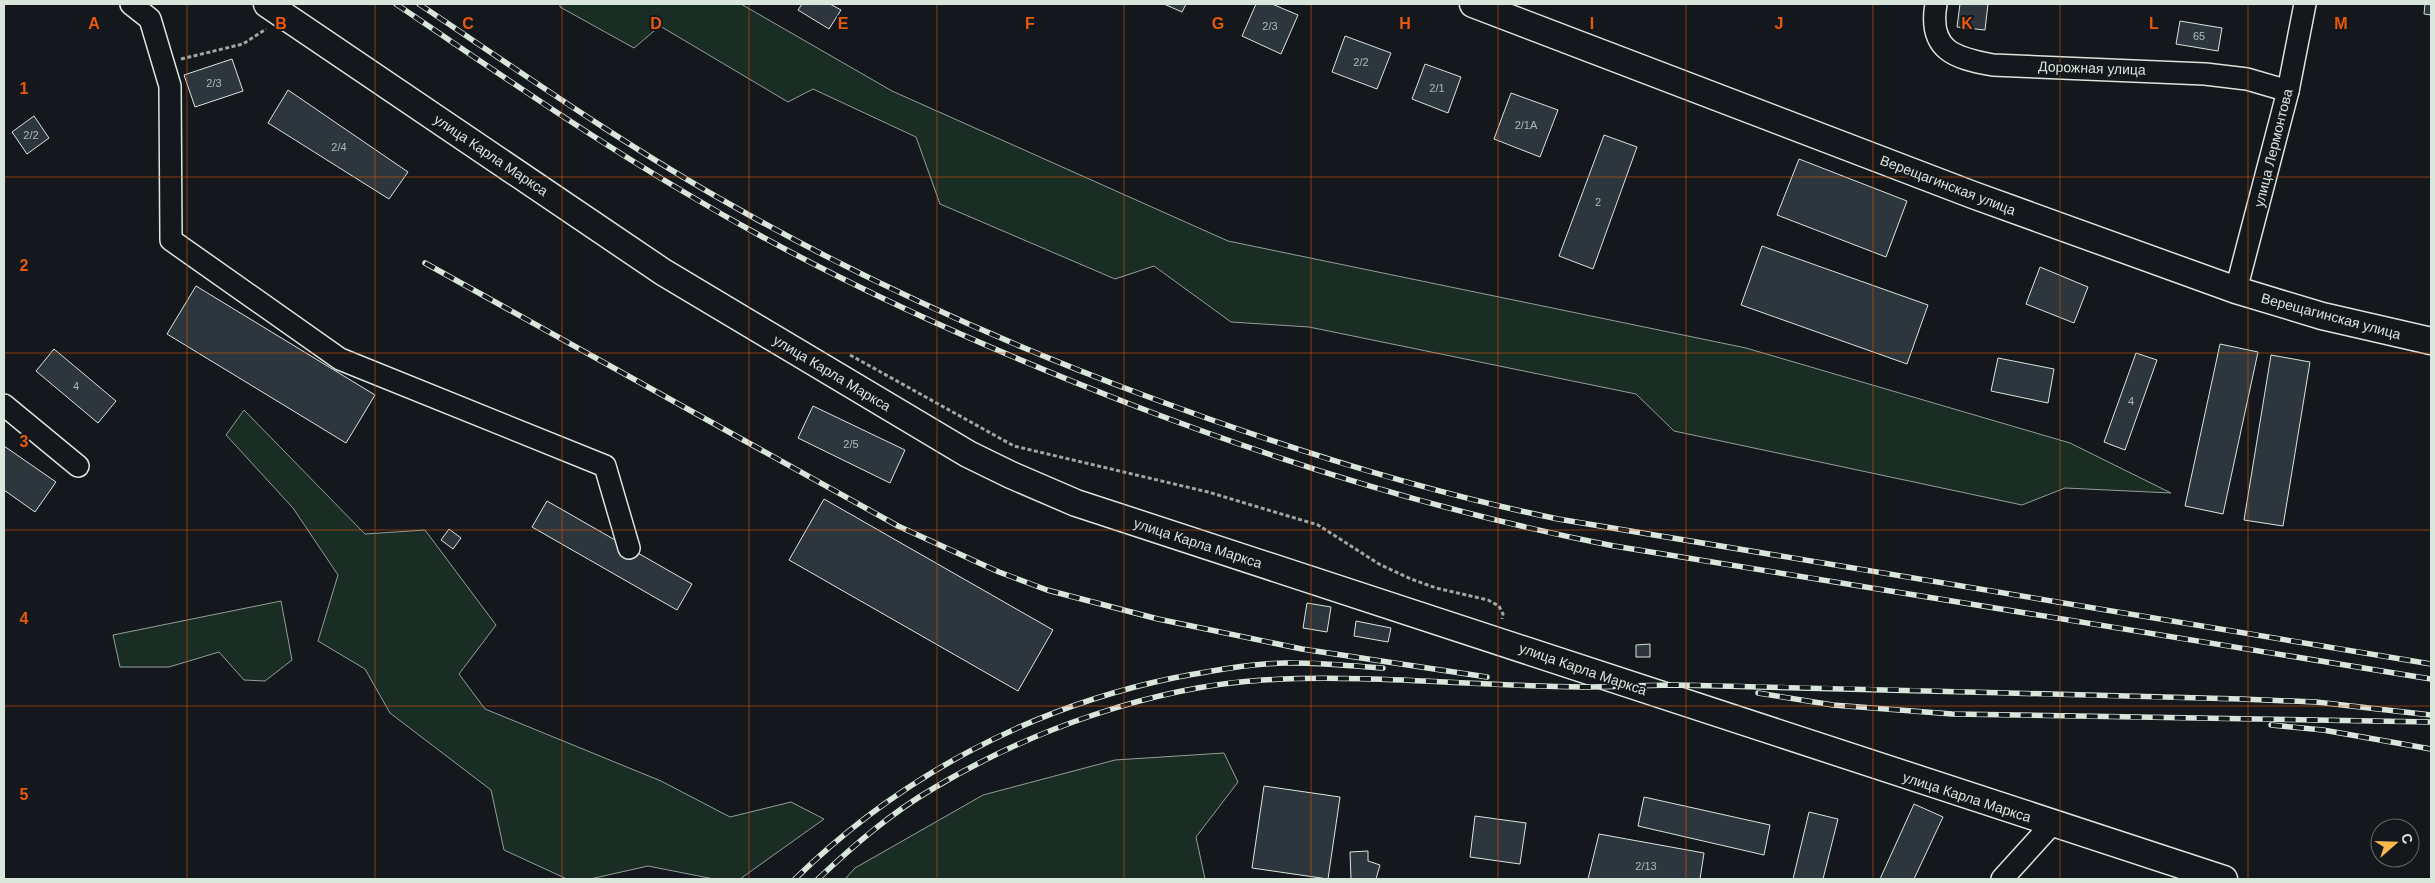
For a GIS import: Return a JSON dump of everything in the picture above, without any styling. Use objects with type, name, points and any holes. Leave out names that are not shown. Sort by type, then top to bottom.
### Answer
[{"type":"main road","name":"Верещагинская улица","points":[[1473,4],[1973,195],[2236,290],[2322,316],[2431,341]]},
{"type":"main road","name":"улица Карла Маркса","points":[[277,9],[663,272],[968,454],[1011,475],[1076,503],[1493,638],[1629,686],[2224,879]]},
{"type":"street","points":[[131,4],[150,19],[170,86],[171,240],[340,359],[605,466],[629,548]]},
{"type":"street","name":"Дорожная улица","points":[[1936,4],[1934,33],[1942,46],[1953,54],[1972,61],[1994,65],[2205,74],[2247,79],[2288,91]]},
{"type":"street","name":"улица Лермонтова","points":[[2236,290],[2288,91],[2305,4]]},
{"type":"street","points":[[4,405],[78,466]]},
{"type":"street","points":[[2002,879],[2052,824]]},
{"type":"path","points":[[180,60],[243,44],[277,9]]},
{"type":"path","points":[[841,351],[1014,446],[1208,492],[1318,525],[1379,564],[1411,579],[1436,588],[1488,600],[1499,606],[1503,614],[1501,626],[1493,638]]},
{"type":"green space","points":[[560,4],[741,4],[892,91],[1228,241],[1746,348],[2070,443],[2171,493],[2065,488],[2022,505],[1674,431],[1636,394],[1309,327],[1231,322],[1154,266],[1115,279],[940,204],[916,137],[813,89],[788,102],[660,26],[634,48],[560,7]]},
{"type":"green space","points":[[244,410],[365,534],[425,530],[496,625],[459,674],[485,709],[661,781],[730,817],[791,802],[824,819],[740,879],[714,879],[648,866],[590,879],[567,879],[504,850],[491,790],[390,713],[365,669],[318,641],[338,575],[293,508],[226,435]]},
{"type":"green space","points":[[281,601],[292,660],[265,681],[244,680],[219,652],[169,667],[120,667],[113,635]]},
{"type":"green space","points":[[1224,753],[1238,782],[1196,837],[1205,879],[845,879],[855,868],[983,795],[1115,760]]},
{"type":"building","points":[[802,4],[830,4],[841,10],[829,29],[798,10]]},
{"type":"building","points":[[1164,4],[1186,4],[1182,12]]},
{"type":"building","points":[[1256,4],[1272,4],[1298,15],[1281,54],[1242,36]]},
{"type":"building","points":[[1960,4],[1988,4],[1985,30],[1957,27]]},
{"type":"building","points":[[2425,4],[2431,4],[2431,15],[2424,14]]},
{"type":"building","points":[[2180,21],[2222,28],[2218,51],[2176,44]]},
{"type":"building","points":[[1345,36],[1391,53],[1377,89],[1332,72]]},
{"type":"building","points":[[232,59],[243,91],[195,107],[184,75]]},
{"type":"building","points":[[1425,64],[1461,77],[1448,113],[1412,99]]},
{"type":"building","points":[[288,90],[408,172],[389,199],[268,123]]},
{"type":"building","points":[[1511,93],[1558,110],[1540,157],[1494,139]]},
{"type":"building","points":[[34,116],[49,138],[27,154],[12,132]]},
{"type":"building","points":[[1604,135],[1637,147],[1593,269],[1559,256]]},
{"type":"building","points":[[1799,159],[1907,201],[1886,257],[1777,215]]},
{"type":"building","points":[[1762,246],[1928,305],[1907,364],[1741,305]]},
{"type":"building","points":[[2040,267],[2088,287],[2074,323],[2026,304]]},
{"type":"building","points":[[196,286],[375,395],[346,443],[167,334]]},
{"type":"building","points":[[2220,344],[2258,352],[2223,514],[2185,506]]},
{"type":"building","points":[[54,349],[116,401],[98,423],[36,371]]},
{"type":"building","points":[[2136,353],[2157,360],[2125,450],[2104,442]]},
{"type":"building","points":[[2271,355],[2310,362],[2283,526],[2244,520]]},
{"type":"building","points":[[1998,358],[2054,369],[2048,403],[1991,391]]},
{"type":"building","points":[[813,406],[905,450],[890,483],[798,438]]},
{"type":"building","points":[[4,446],[56,482],[35,512],[4,490]]},
{"type":"building","points":[[824,499],[1053,630],[1018,691],[789,560]]},
{"type":"building","points":[[547,501],[692,584],[677,610],[532,527]]},
{"type":"building","points":[[449,529],[461,538],[453,549],[441,540]]},
{"type":"building","points":[[1307,603],[1331,607],[1327,632],[1303,628]]},
{"type":"building","points":[[1356,621],[1391,628],[1388,642],[1354,636]]},
{"type":"building","points":[[1650,644],[1650,657],[1636,657],[1636,645]]},
{"type":"building","points":[[1264,786],[1340,797],[1328,879],[1252,868]]},
{"type":"building","points":[[1644,797],[1770,825],[1764,855],[1638,826]]},
{"type":"building","points":[[1914,804],[1943,817],[1914,879],[1880,879]]},
{"type":"building","points":[[1809,812],[1838,819],[1823,879],[1793,879]]},
{"type":"building","points":[[1475,816],[1526,823],[1520,864],[1470,857]]},
{"type":"building","points":[[1599,834],[1704,853],[1700,879],[1588,879]]},
{"type":"building","points":[[1368,851],[1368,861],[1380,865],[1376,879],[1351,879],[1350,852]]},
{"type":"railway","points":[[396,4],[611,147],[684,192],[793,253],[849,282],[962,335],[1135,406],[1253,449],[1372,487],[1492,519],[1614,546],[2431,679]]},
{"type":"railway","points":[[419,4],[574,108],[692,183],[833,260],[936,309],[1093,376],[1298,449],[1401,481],[1558,519],[2431,664]]},
{"type":"railway","points":[[425,263],[898,526],[999,572],[1047,590],[1158,619],[1302,649],[1487,677]]},
{"type":"railway","points":[[795,879],[878,808],[923,778],[970,751],[1018,728],[1068,708],[1120,691],[1173,678],[1243,666],[1297,663],[1383,668]]},
{"type":"railway","points":[[818,879],[859,842],[903,808],[971,767],[1010,748],[1092,715],[1135,702],[1221,684],[1263,680],[1342,678],[1541,686],[1677,685],[1818,688],[2316,702],[2431,715]]},
{"type":"railway","points":[[1758,693],[1833,705],[1952,714],[2431,722]]},
{"type":"railway","points":[[2271,725],[2323,730],[2431,749]]}]
